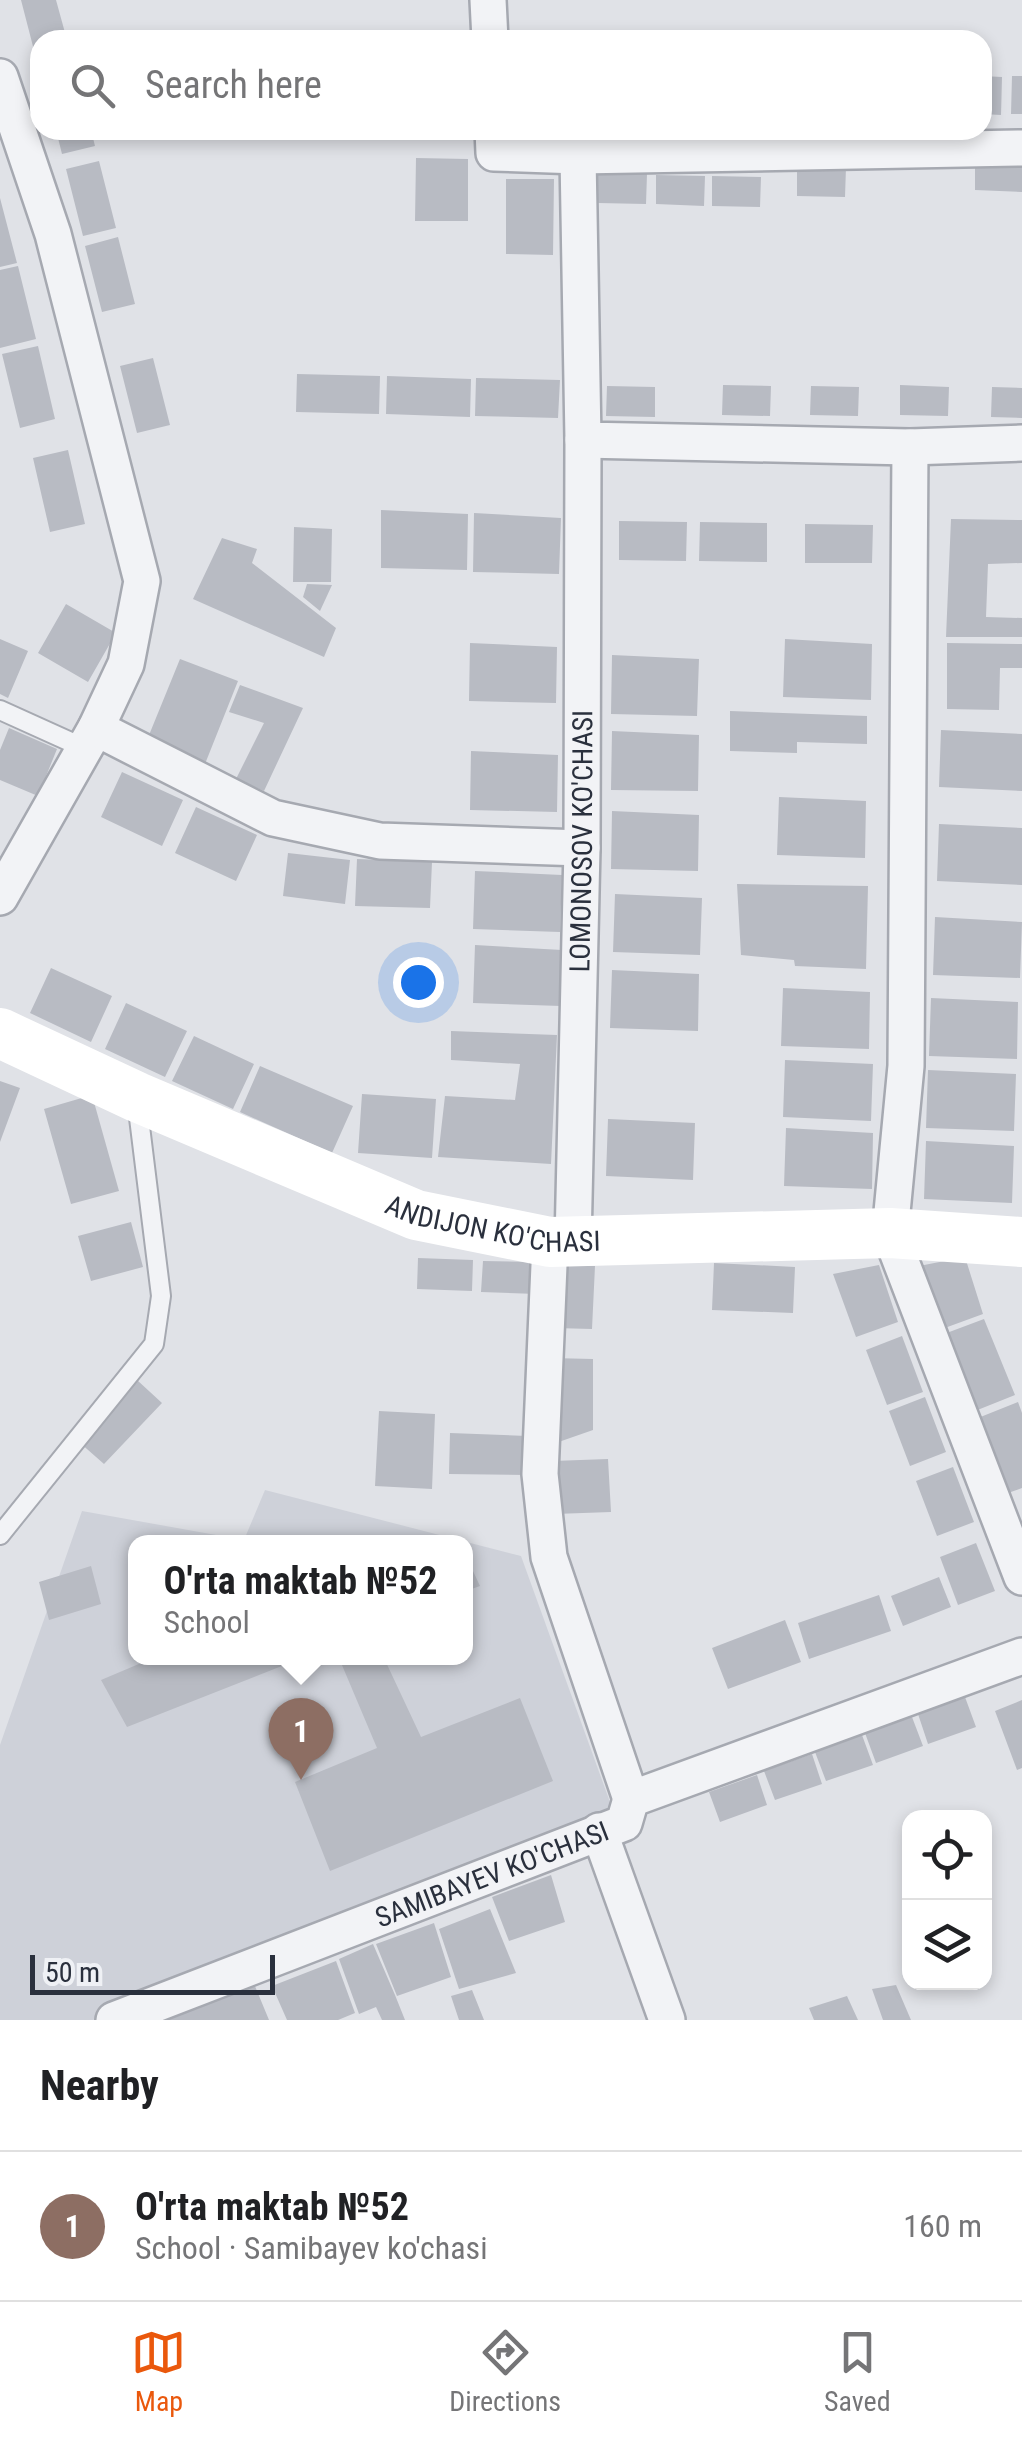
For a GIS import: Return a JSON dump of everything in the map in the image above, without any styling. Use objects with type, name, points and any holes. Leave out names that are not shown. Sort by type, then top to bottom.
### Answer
[{"type":"street","points":[[488,0],[490,30]]},
{"type":"street","points":[[0,76],[53,234],[142,581],[126,664],[90,738],[0,897]]},
{"type":"street","points":[[493,140],[494,153],[578,156],[1022,148]]},
{"type":"street","name":"LOMONOSOV KO'CHASI","points":[[578,156],[582,848],[561,1243],[540,1474],[549,1556],[630,1798]]},
{"type":"street","points":[[582,440],[910,447],[1022,443]]},
{"type":"street","points":[[910,447],[906,1066],[890,1233],[1022,1577]]},
{"type":"street","points":[[90,738],[273,818],[380,841],[582,848]]},
{"type":"street","name":"ANDIJON KO'CHASI","points":[[0,1033],[136,1097],[416,1216],[561,1243],[890,1233],[1022,1242]]},
{"type":"street","name":"SAMIBAYEV KO'CHASI","points":[[114,2020],[624,1823],[630,1798],[1022,1656]]},
{"type":"street","points":[[599,1830],[667,2020]]},
{"type":"lane","points":[[0,710],[90,738]]},
{"type":"lane","points":[[0,1535],[154,1344],[162,1296],[136,1097]]},
{"type":"shaded area","points":[[265,1490],[440,1535],[246,1535]]},
{"type":"shaded area","points":[[82,1511],[216,1535],[128,1535],[128,1665],[473,1665],[473,1544],[521,1556],[615,1816],[93,2020],[0,2020],[0,1745]]},
{"type":"building","points":[[21,0],[56,0],[64,30],[30,30],[30,35]]},
{"type":"building","points":[[992,76],[1002,77],[1001,115],[992,115]]},
{"type":"building","points":[[1012,76],[1022,76],[1022,114],[1011,114]]},
{"type":"building","points":[[58,140],[94,140],[95,146],[62,154]]},
{"type":"building","points":[[416,158],[468,159],[468,221],[415,221]]},
{"type":"building","points":[[99,161],[116,228],[83,236],[66,169]]},
{"type":"building","points":[[975,161],[1022,162],[1022,192],[975,190]]},
{"type":"building","points":[[797,166],[846,167],[845,197],[797,196]]},
{"type":"building","points":[[598,173],[647,174],[646,204],[598,203]]},
{"type":"building","points":[[656,175],[705,176],[704,206],[656,204]]},
{"type":"building","points":[[712,176],[761,177],[760,207],[712,206]]},
{"type":"building","points":[[506,179],[554,179],[553,255],[506,254]]},
{"type":"building","points":[[0,198],[17,263],[0,267]]},
{"type":"building","points":[[118,237],[135,304],[102,312],[85,246]]},
{"type":"building","points":[[18,266],[36,339],[0,348],[0,270]]},
{"type":"building","points":[[38,346],[55,419],[20,428],[2,354]]},
{"type":"building","points":[[153,358],[170,425],[137,433],[120,366]]},
{"type":"building","points":[[297,374],[380,376],[379,414],[296,412]]},
{"type":"building","points":[[387,376],[471,379],[470,417],[386,414]]},
{"type":"building","points":[[476,378],[560,380],[558,418],[475,416]]},
{"type":"building","points":[[723,385],[771,386],[770,416],[722,415]]},
{"type":"building","points":[[900,385],[949,387],[948,416],[900,415]]},
{"type":"building","points":[[607,386],[655,387],[655,417],[606,416]]},
{"type":"building","points":[[811,386],[859,387],[858,416],[810,415]]},
{"type":"building","points":[[992,387],[1022,388],[1022,418],[991,417]]},
{"type":"building","points":[[68,450],[85,524],[50,532],[33,458]]},
{"type":"building","points":[[381,510],[468,514],[467,570],[381,568]]},
{"type":"building","points":[[474,513],[561,518],[559,574],[473,572]]},
{"type":"building","points":[[951,519],[1022,520],[1022,563],[988,564],[986,617],[1022,618],[1022,637],[946,637]]},
{"type":"building","points":[[619,521],[687,522],[686,561],[619,560]]},
{"type":"building","points":[[700,522],[767,523],[767,562],[699,561]]},
{"type":"building","points":[[805,524],[873,525],[872,563],[805,563]]},
{"type":"building","points":[[294,527],[332,529],[331,582],[293,582]]},
{"type":"building","points":[[222,538],[257,549],[252,563],[336,628],[324,657],[193,599]]},
{"type":"building","points":[[307,584],[332,585],[320,611],[303,597]]},
{"type":"building","points":[[66,604],[116,633],[88,682],[38,653]]},
{"type":"building","points":[[0,639],[28,651],[8,698],[0,694]]},
{"type":"building","points":[[785,639],[872,644],[871,700],[783,697]]},
{"type":"building","points":[[470,643],[557,647],[556,703],[469,701]]},
{"type":"building","points":[[947,643],[1022,644],[1022,668],[1000,668],[999,710],[947,709]]},
{"type":"building","points":[[612,655],[699,659],[697,716],[611,714]]},
{"type":"building","points":[[180,659],[238,681],[203,769],[147,740]]},
{"type":"building","points":[[240,685],[303,708],[264,791],[236,779],[264,723],[229,712]]},
{"type":"building","points":[[730,711],[867,716],[867,744],[797,742],[797,753],[730,751]]},
{"type":"building","points":[[9,728],[57,749],[38,796],[0,780],[0,750]]},
{"type":"building","points":[[941,730],[1022,734],[1022,791],[939,787]]},
{"type":"building","points":[[612,731],[699,735],[698,791],[611,790]]},
{"type":"building","points":[[471,751],[558,755],[557,812],[470,810]]},
{"type":"building","points":[[122,772],[183,800],[162,846],[101,817]]},
{"type":"building","points":[[779,797],[866,801],[865,858],[777,855]]},
{"type":"building","points":[[196,807],[257,835],[236,881],[175,853]]},
{"type":"building","points":[[612,811],[699,815],[698,871],[611,869]]},
{"type":"building","points":[[939,824],[1022,828],[1022,885],[937,881]]},
{"type":"building","points":[[288,853],[350,860],[345,904],[283,896]]},
{"type":"building","points":[[357,859],[432,862],[430,908],[355,906]]},
{"type":"building","points":[[475,871],[562,875],[560,932],[473,929]]},
{"type":"building","points":[[737,884],[868,886],[866,969],[795,966],[794,960],[741,955]]},
{"type":"building","points":[[615,894],[702,898],[700,955],[613,952]]},
{"type":"building","points":[[935,917],[1022,922],[1020,978],[933,975]]},
{"type":"building","points":[[475,945],[562,950],[561,1006],[473,1003]]},
{"type":"building","points":[[51,968],[112,996],[91,1042],[30,1013]]},
{"type":"building","points":[[612,970],[699,974],[698,1031],[610,1028]]},
{"type":"building","points":[[783,988],[870,992],[869,1049],[781,1046]]},
{"type":"building","points":[[931,998],[1018,1002],[1017,1059],[929,1056]]},
{"type":"building","points":[[126,1003],[187,1031],[165,1077],[105,1049]]},
{"type":"building","points":[[451,1031],[557,1035],[551,1164],[438,1157],[445,1096],[515,1100],[520,1064],[451,1060]]},
{"type":"building","points":[[194,1036],[254,1064],[233,1109],[172,1081]]},
{"type":"building","points":[[785,1060],[873,1064],[871,1121],[783,1117]]},
{"type":"building","points":[[260,1066],[353,1106],[332,1153],[240,1112]]},
{"type":"building","points":[[928,1070],[1016,1074],[1014,1131],[926,1128]]},
{"type":"building","points":[[0,1081],[20,1088],[0,1142]]},
{"type":"building","points":[[362,1094],[436,1099],[432,1158],[358,1153]]},
{"type":"building","points":[[92,1095],[119,1191],[71,1204],[44,1109]]},
{"type":"building","points":[[608,1119],[695,1123],[693,1180],[606,1176]]},
{"type":"building","points":[[786,1128],[873,1133],[872,1189],[784,1186]]},
{"type":"building","points":[[926,1141],[1014,1146],[1012,1203],[924,1199]]},
{"type":"building","points":[[131,1222],[143,1267],[91,1281],[78,1236]]},
{"type":"building","points":[[965,1257],[983,1314],[942,1329],[919,1266]]},
{"type":"building","points":[[418,1258],[473,1260],[472,1291],[417,1289]]},
{"type":"building","points":[[483,1261],[538,1262],[537,1294],[481,1292]]},
{"type":"building","points":[[714,1263],[795,1267],[793,1313],[712,1310]]},
{"type":"building","points":[[557,1265],[595,1266],[592,1329],[555,1328]]},
{"type":"building","points":[[879,1265],[898,1322],[856,1337],[833,1274]]},
{"type":"building","points":[[984,1319],[1015,1395],[975,1411],[944,1334]]},
{"type":"building","points":[[902,1336],[923,1392],[887,1405],[866,1350]]},
{"type":"building","points":[[551,1358],[593,1359],[593,1430],[550,1445]]},
{"type":"building","points":[[137,1380],[162,1403],[104,1464],[79,1442]]},
{"type":"building","points":[[925,1397],[946,1452],[910,1466],[889,1411]]},
{"type":"building","points":[[1018,1402],[1022,1413],[1022,1488],[1008,1493],[978,1418]]},
{"type":"building","points":[[379,1411],[435,1414],[432,1489],[375,1486]]},
{"type":"building","points":[[450,1433],[527,1436],[526,1475],[449,1474]]},
{"type":"building","points":[[608,1459],[611,1512],[555,1514],[553,1461]]},
{"type":"building","points":[[953,1467],[974,1522],[937,1536],[916,1481]]},
{"type":"building","points":[[976,1543],[995,1591],[958,1605],[940,1557]]},
{"type":"building","points":[[91,1566],[101,1604],[49,1620],[39,1582]]},
{"type":"building","points":[[939,1577],[951,1607],[903,1626],[891,1596]]},
{"type":"building","points":[[879,1595],[891,1631],[809,1659],[798,1623]]},
{"type":"building","points":[[785,1620],[801,1662],[728,1689],[712,1648]]},
{"type":"building","points":[[136,1665],[284,1665],[127,1727],[101,1680]]},
{"type":"building","points":[[342,1665],[387,1665],[421,1737],[520,1698],[553,1781],[330,1871],[295,1782],[377,1748]]},
{"type":"building","points":[[965,1697],[976,1727],[928,1744],[918,1714]]},
{"type":"building","points":[[1022,1700],[1022,1768],[1017,1770],[995,1711]]},
{"type":"building","points":[[912,1717],[923,1746],[876,1763],[865,1733]]},
{"type":"building","points":[[862,1735],[873,1765],[826,1781],[815,1752]]},
{"type":"building","points":[[812,1754],[822,1784],[775,1800],[764,1771]]},
{"type":"building","points":[[757,1775],[767,1805],[720,1822],[709,1792]]},
{"type":"building","points":[[551,1875],[565,1922],[509,1941],[492,1897]]},
{"type":"building","points":[[490,1909],[516,1973],[459,1989],[439,1929]]},
{"type":"building","points":[[434,1923],[451,1977],[397,1996],[376,1944]]},
{"type":"building","points":[[373,1944],[405,2020],[382,2020],[376,2007],[359,2014],[339,1959]]},
{"type":"building","points":[[336,1961],[355,2013],[338,2020],[287,2020],[272,1986]]},
{"type":"building","points":[[252,1979],[269,2020],[164,2020],[162,2016]]},
{"type":"building","points":[[896,1985],[911,2020],[883,2020],[872,1989]]},
{"type":"building","points":[[472,1990],[484,2020],[459,2020],[451,1996]]},
{"type":"building","points":[[847,1996],[858,2020],[814,2020],[809,2008]]},
{"type":"place","name":"O'rta maktab №52","points":[[301,1780]]}]
